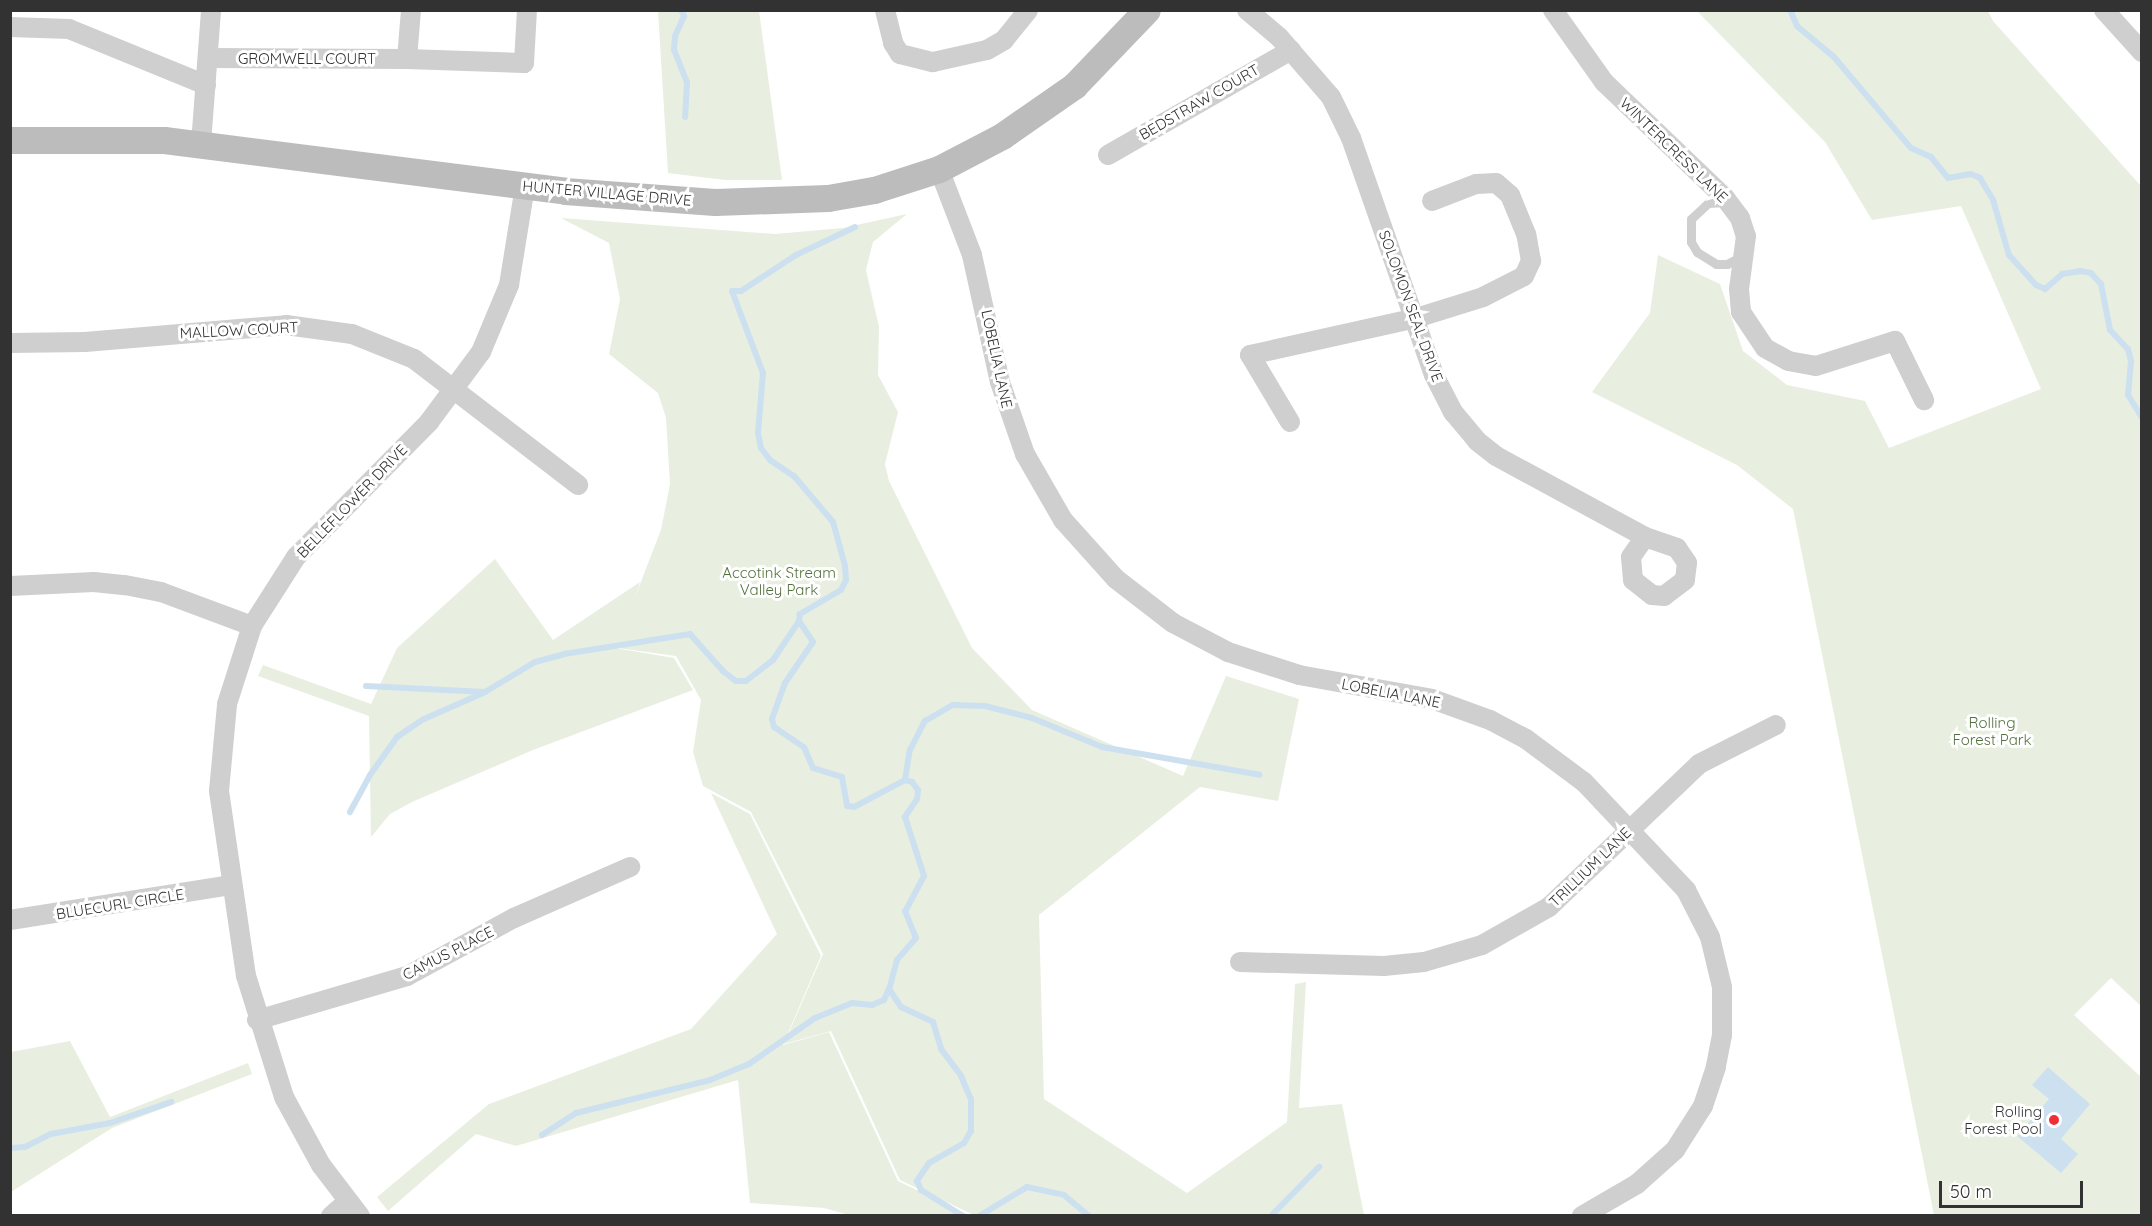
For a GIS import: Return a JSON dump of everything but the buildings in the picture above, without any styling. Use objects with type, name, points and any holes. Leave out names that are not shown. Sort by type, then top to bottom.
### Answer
[{"type":"street","points":[[201,144],[211,10]]},
{"type":"street","points":[[406,59],[411,10]]},
{"type":"street","name":"GROMWELL COURT","points":[[207,58],[406,59],[524,63],[527,10]]},
{"type":"street","points":[[885,10],[893,43],[900,54],[933,62],[987,50],[1004,40],[1028,10]]},
{"type":"street","name":"HUNTER VILLAGE DRIVE","points":[[10,140],[126,137],[201,144],[525,186],[715,202],[791,202],[874,190],[939,169],[1010,131],[1074,86],[1117,45],[1146,10]]},
{"type":"street","name":"SOLOMON SEAL DRIVE","points":[[1247,10],[1290,50],[1331,97],[1351,138],[1413,319],[1453,412],[1477,441],[1496,456],[1644,537]]},
{"type":"street","name":"WINTERCRESS LANE","points":[[1553,10],[1604,82],[1728,202],[1740,218],[1746,237],[1742,256],[1741,312],[1764,348],[1788,361],[1816,366],[1895,341],[1924,400]]},
{"type":"street","points":[[2104,10],[2142,52]]},
{"type":"street","points":[[10,27],[69,29],[206,85]]},
{"type":"street","name":"BEDSTRAW COURT","points":[[1108,155],[1290,50]]},
{"type":"street","name":"LOBELIA LANE","points":[[939,169],[972,255],[1000,382],[1025,454],[1063,520],[1116,579],[1173,623],[1256,663],[1432,699],[1490,720],[1563,764],[1669,868],[1702,919],[1722,987],[1722,1035],[1703,1106],[1675,1150],[1637,1184],[1582,1215]]},
{"type":"street","points":[[1290,422],[1250,356],[1413,319],[1512,284],[1524,276],[1531,261],[1526,234],[1510,195],[1496,183],[1476,184],[1432,201]]},
{"type":"street","name":"BELLEFLOWER DRIVE","points":[[331,1215],[353,1209],[298,1127],[271,1065],[257,1020],[230,885],[219,791],[220,747],[227,704],[252,626],[296,557],[429,422],[481,352],[509,285],[525,186]]},
{"type":"street","name":"MALLOW COURT","points":[[10,343],[310,326],[352,334],[390,347],[414,359],[578,485]]},
{"type":"street","points":[[10,586],[70,582],[125,585],[161,592],[252,626]]},
{"type":"street","name":"TRILLIUM LANE","points":[[1240,962],[1384,966],[1462,952],[1507,933],[1549,907],[1700,764],[1776,725]]},
{"type":"street","name":"CAMUS PLACE","points":[[257,1020],[407,976],[514,918],[630,867]]},
{"type":"street","name":"BLUECURL CIRCLE","points":[[10,920],[230,885]]},
{"type":"lane","points":[[1728,202],[1708,203],[1697,212],[1691,219],[1691,242],[1697,252],[1716,264],[1727,264],[1742,256]]},
{"type":"green space","points":[[658,11],[759,11],[782,180],[725,180],[668,173]]},
{"type":"green space","name":"Rolling Forest Park","points":[[1697,11],[1988,11],[1993,21],[2141,186],[2141,1006],[2111,978],[2074,1015],[2141,1077],[2141,1215],[1934,1215],[1793,509],[1737,465],[1592,392],[1650,313],[1658,255],[1720,284],[1743,351],[1787,385],[1865,401],[1889,448],[2041,389],[1961,206],[1872,220],[1825,142]]},
{"type":"green space","name":"Accotink Stream Valley Park","points":[[907,214],[873,242],[866,270],[879,327],[878,375],[898,412],[885,464],[889,481],[972,648],[1032,710],[1183,776],[1226,676],[1299,699],[1278,801],[1200,787],[1039,915],[1044,1099],[1187,1193],[1287,1122],[1295,984],[1306,982],[1299,1108],[1342,1104],[1364,1215],[974,1215],[900,1180],[831,1031],[784,1044],[823,954],[751,812],[703,786],[693,752],[701,700],[676,656],[603,646],[674,658],[693,690],[533,750],[412,802],[390,814],[371,837],[369,716],[258,676],[263,665],[371,704],[397,648],[495,559],[553,640],[640,582],[635,597],[661,530],[670,484],[666,418],[658,393],[609,354],[620,299],[609,243],[561,218],[775,234],[843,228]]},
{"type":"green space","points":[[711,793],[750,814],[821,956],[783,1045],[829,1032],[898,1181],[968,1215],[849,1215],[824,1208],[750,1203],[738,1080],[516,1146],[476,1134],[388,1211],[377,1197],[489,1104],[691,1029],[777,934]]},
{"type":"green space","points":[[70,1041],[110,1117],[248,1063],[252,1074],[112,1128],[11,1192],[11,1052]]},
{"type":"water","name":"Rolling Forest Pool","points":[[2048,1067],[2090,1104],[2061,1139],[2078,1154],[2061,1173],[2017,1136],[2049,1099],[2032,1085]]},
{"type":"waterway","points":[[681,10],[684,16],[675,36],[674,50],[687,82],[685,117]]},
{"type":"waterway","points":[[1790,10],[1797,26],[1834,57],[1911,148],[1931,157],[1948,178],[1971,174],[1980,178],[1993,200],[2009,255],[2036,285],[2045,289],[2062,274],[2080,271],[2091,273],[2101,284],[2110,330],[2128,349],[2131,361],[2128,395],[2142,417]]},
{"type":"waterway","points":[[855,227],[796,255],[741,291],[732,291],[763,373],[758,433],[761,448],[770,460],[794,476],[833,522],[845,566],[846,580],[841,590],[800,614],[799,621],[813,642],[785,683],[772,719],[774,727],[804,747],[813,768],[842,777],[847,806],[854,807],[905,780],[912,782],[918,790],[917,799],[905,817],[924,876],[905,911],[916,938],[897,960],[889,989],[901,1007],[933,1022],[941,1049],[961,1076],[971,1099],[971,1131],[964,1143],[929,1163],[917,1181],[921,1190],[963,1216]]},
{"type":"waterway","points":[[366,686],[485,692],[535,662],[564,654],[690,634],[723,671],[736,681],[746,681],[773,660],[799,621]]},
{"type":"waterway","points":[[350,812],[370,775],[397,737],[424,719],[483,693]]},
{"type":"waterway","points":[[905,780],[910,750],[925,721],[953,705],[985,706],[1032,718],[1102,747],[1260,775]]},
{"type":"waterway","points":[[542,1135],[576,1113],[710,1080],[749,1064],[815,1018],[852,1003],[872,1005],[884,1000],[889,989]]},
{"type":"waterway","points":[[10,1148],[25,1147],[51,1134],[110,1123],[171,1102]]},
{"type":"waterway","points":[[1271,1216],[1319,1167]]},
{"type":"waterway","points":[[979,1216],[1027,1187],[1064,1195],[1089,1216]]},
{"type":"place","name":"Rolling Forest Pool","points":[[2054,1120]]}]
